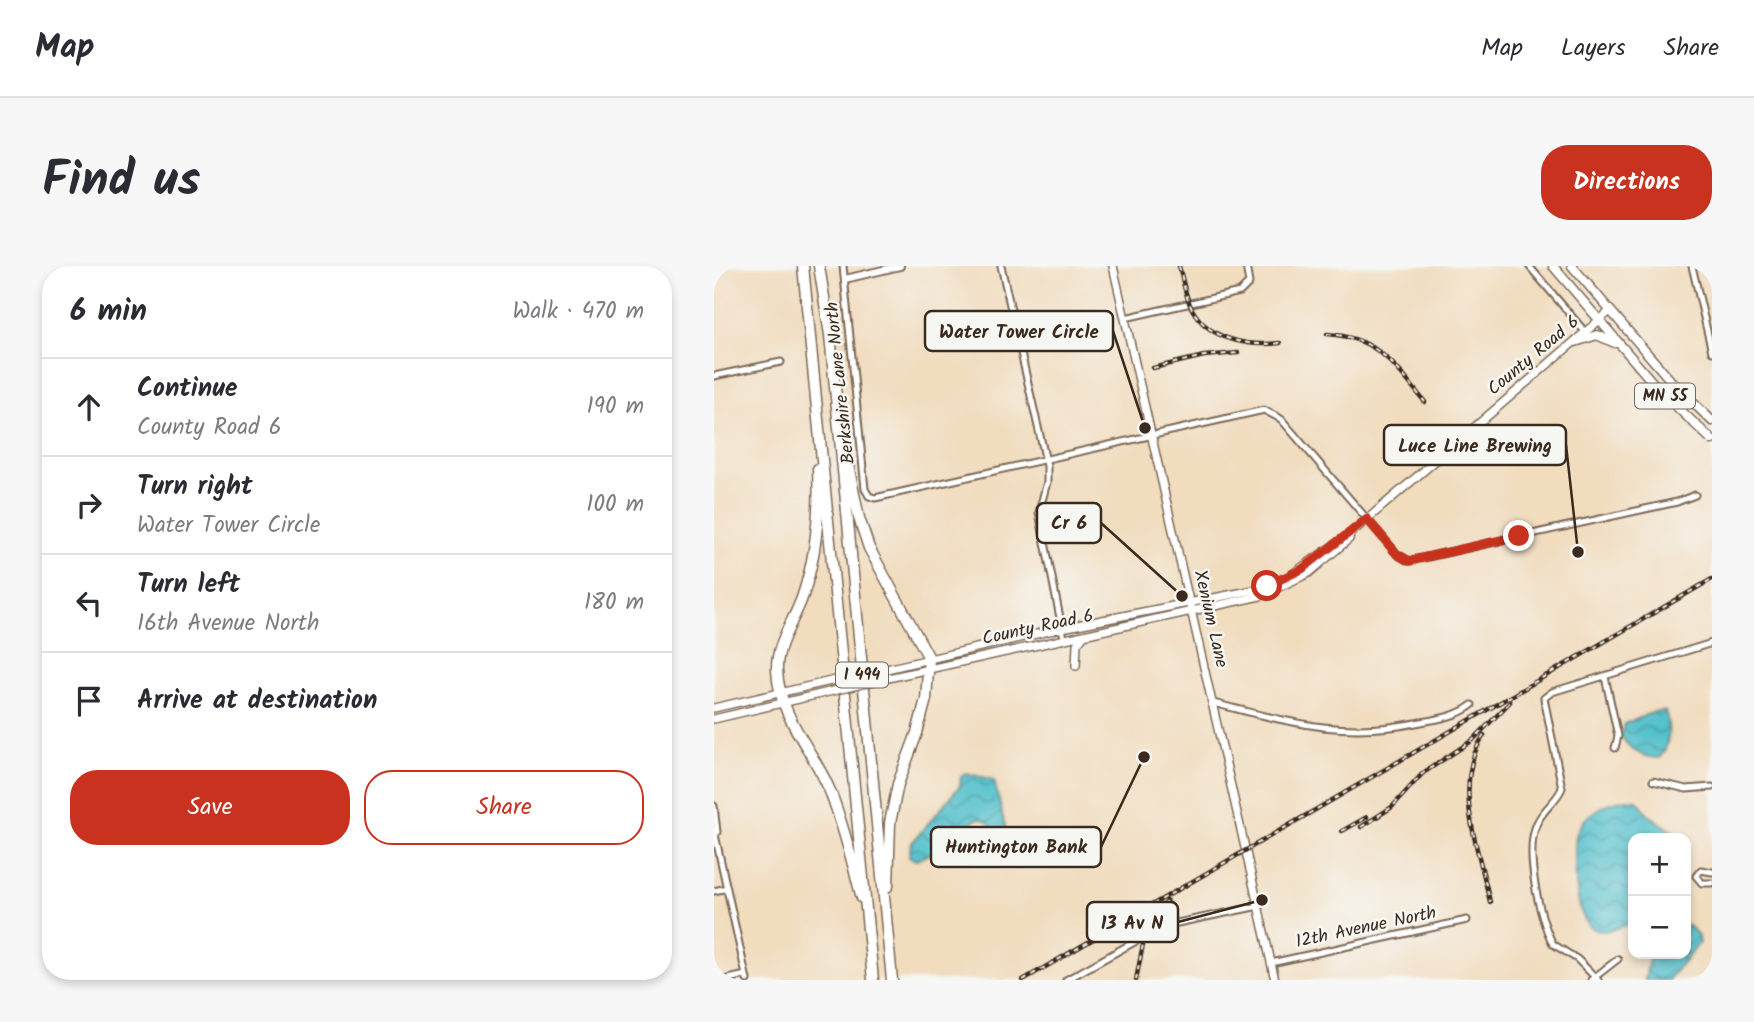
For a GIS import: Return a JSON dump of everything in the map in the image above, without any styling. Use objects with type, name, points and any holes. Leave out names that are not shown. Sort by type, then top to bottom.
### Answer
[{"type":"highway","name":"I 494","points":[[803,266],[873,980]]},
{"type":"highway","name":"I 494","points":[[819,266],[837,408],[892,980]]},
{"type":"highway","name":"MN 55","points":[[1553,266],[1669,401],[1712,440]]},
{"type":"highway","name":"MN 55","points":[[1572,266],[1671,381],[1712,421]]},
{"type":"highway","points":[[1576,342],[1597,335],[1622,347]]},
{"type":"highway","points":[[837,408],[859,518],[869,548],[929,663],[917,733],[898,784],[890,823],[888,943]]},
{"type":"highway","points":[[819,419],[818,528],[814,557],[803,597],[781,645],[777,668],[781,697],[829,788],[852,857],[869,923]]},
{"type":"main road","name":"Xenium Lane","points":[[1113,266],[1275,980]]},
{"type":"main road","name":"County Road 6","points":[[714,719],[831,681],[1087,633],[1271,585],[1302,569],[1350,534],[1611,311]]},
{"type":"main road","name":"County Road 6","points":[[714,708],[833,691],[1062,628],[1191,608]]},
{"type":"main road","points":[[1076,666],[1077,644],[1087,633]]},
{"type":"street","name":"Berkshire Lane North","points":[[844,266],[858,423],[869,496],[882,498],[1045,460]]},
{"type":"street","points":[[845,279],[900,266]]},
{"type":"street","points":[[1001,266],[1045,460],[1047,482],[1039,512],[1064,638]]},
{"type":"street","points":[[1125,318],[1240,292],[1249,282],[1246,266]]},
{"type":"street","points":[[1529,266],[1586,333]]},
{"type":"street","points":[[1692,266],[1712,352]]},
{"type":"street","points":[[714,376],[781,362]]},
{"type":"street","points":[[1045,460],[1258,411],[1270,411],[1281,419],[1403,559],[1409,561],[1677,502],[1695,495]]},
{"type":"street","points":[[1618,959],[1594,979],[1577,959],[1553,944],[1547,931],[1533,867],[1534,830],[1562,788],[1544,698],[1552,692],[1712,643]]},
{"type":"street","points":[[1605,677],[1618,736],[1615,748]]},
{"type":"street","points":[[1213,703],[1308,726],[1346,731],[1407,725],[1463,712],[1472,705]]},
{"type":"street","points":[[1653,781],[1686,789],[1712,787]]},
{"type":"street","points":[[714,806],[716,843]]},
{"type":"street","points":[[714,830],[746,978],[724,980]]},
{"type":"street","points":[[1712,872],[1701,870],[1696,876],[1702,883],[1712,883]]},
{"type":"street","points":[[714,891],[727,888]]},
{"type":"street","points":[[1066,980],[1163,926],[1259,906]]},
{"type":"street","name":"12th Avenue North","points":[[1271,963],[1467,920]]},
{"type":"water","points":[[1665,711],[1668,736],[1659,758],[1647,757],[1637,752],[1621,736],[1624,724],[1654,712]]},
{"type":"water","points":[[966,773],[994,780],[1007,834],[1002,842],[993,837],[989,822],[979,818],[925,856],[916,860],[909,857],[911,844],[960,786],[961,776]]},
{"type":"water","points":[[1637,800],[1649,815],[1675,833],[1628,833],[1628,923],[1606,931],[1596,930],[1589,925],[1580,908],[1575,853],[1576,836],[1584,821],[1596,810],[1612,803]]},
{"type":"water","points":[[1691,929],[1697,934],[1699,943],[1691,953]]},
{"type":"water","points":[[1649,959],[1686,959],[1668,980],[1645,980]]},
{"type":"railway","points":[[1179,266],[1192,309],[1208,328],[1243,342],[1280,343]]},
{"type":"railway","points":[[1327,334],[1345,336],[1373,347],[1394,365],[1425,402]]},
{"type":"railway","points":[[1153,368],[1204,356],[1238,353]]},
{"type":"railway","points":[[1023,980],[1712,579]]},
{"type":"railway","points":[[1361,827],[1392,807],[1423,773],[1473,740],[1510,702]]},
{"type":"railway","points":[[1484,735],[1474,754],[1468,795],[1490,902]]},
{"type":"railway","points":[[1342,831],[1367,817]]},
{"type":"railway","points":[[1136,980],[1145,934],[1167,901]]},
{"type":"place","name":"Water Tower Circle","points":[[1145,428]]},
{"type":"place","name":"Luce Line Brewing","points":[[1578,552]]},
{"type":"place","name":"Cr 6","points":[[1182,596]]},
{"type":"place","name":"Huntington Bank","points":[[1144,757]]},
{"type":"place","name":"13 Av N","points":[[1262,900]]},
{"type":"route","points":[[1267,586],[1302,569],[1367,519],[1397,554],[1409,561],[1519,536]]}]
